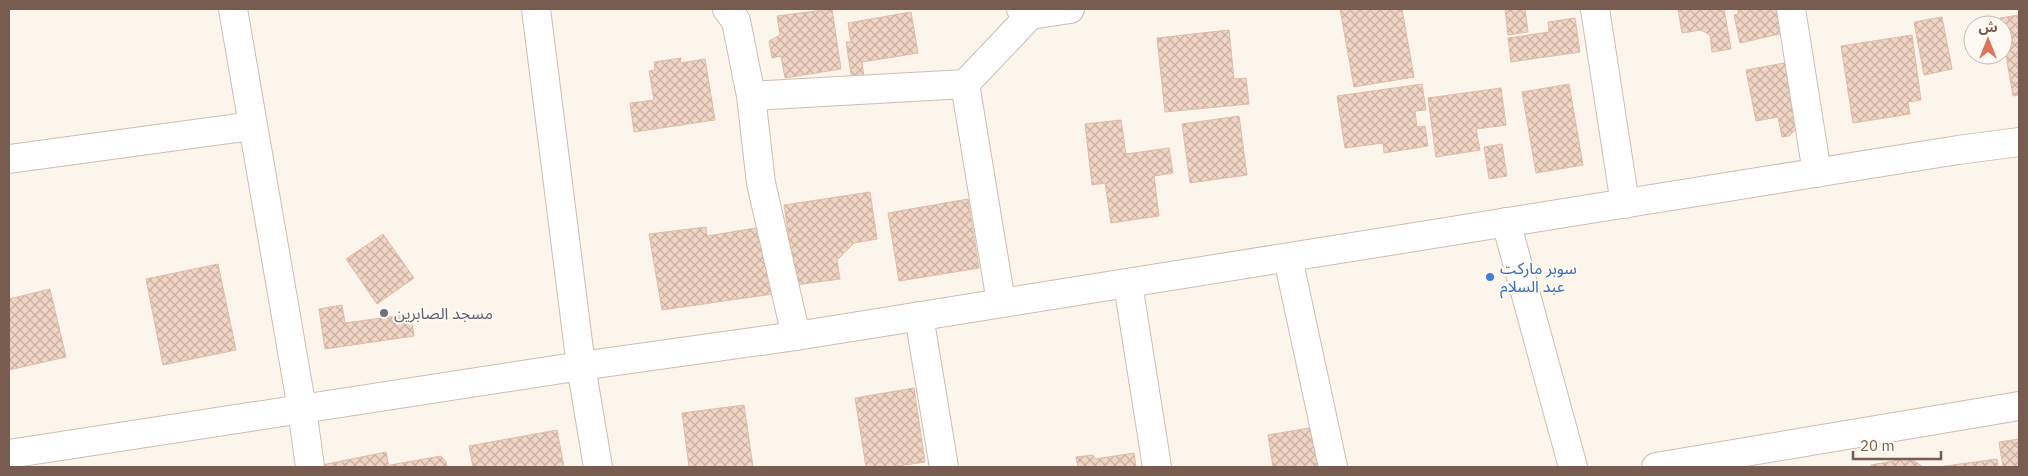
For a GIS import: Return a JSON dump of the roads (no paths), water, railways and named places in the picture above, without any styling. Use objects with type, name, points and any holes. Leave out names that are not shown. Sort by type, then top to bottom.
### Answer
[{"type":"street","points":[[233,9],[302,409],[310,467]]},
{"type":"street","points":[[536,9],[581,366],[598,467]]},
{"type":"street","points":[[726,9],[736,21],[751,96],[761,182],[796,336]]},
{"type":"street","points":[[751,96],[965,84],[1029,11],[1070,9]]},
{"type":"street","points":[[1595,9],[1625,204]]},
{"type":"street","points":[[1791,9],[1817,173]]},
{"type":"street","points":[[965,84],[1001,302]]},
{"type":"street","points":[[9,159],[252,126]]},
{"type":"street","points":[[9,454],[581,366],[796,336],[2019,142]]},
{"type":"street","points":[[1506,222],[1572,467]]},
{"type":"street","points":[[1288,258],[1333,467]]},
{"type":"street","points":[[1128,284],[1156,467]]},
{"type":"street","points":[[919,316],[944,467]]},
{"type":"street","points":[[1656,467],[2019,406]]},
{"type":"place","name":"سوبر ماركت عبد السلام","points":[[1490,277]]},
{"type":"place","name":"مسجد الصابرين","points":[[384,313]]}]
